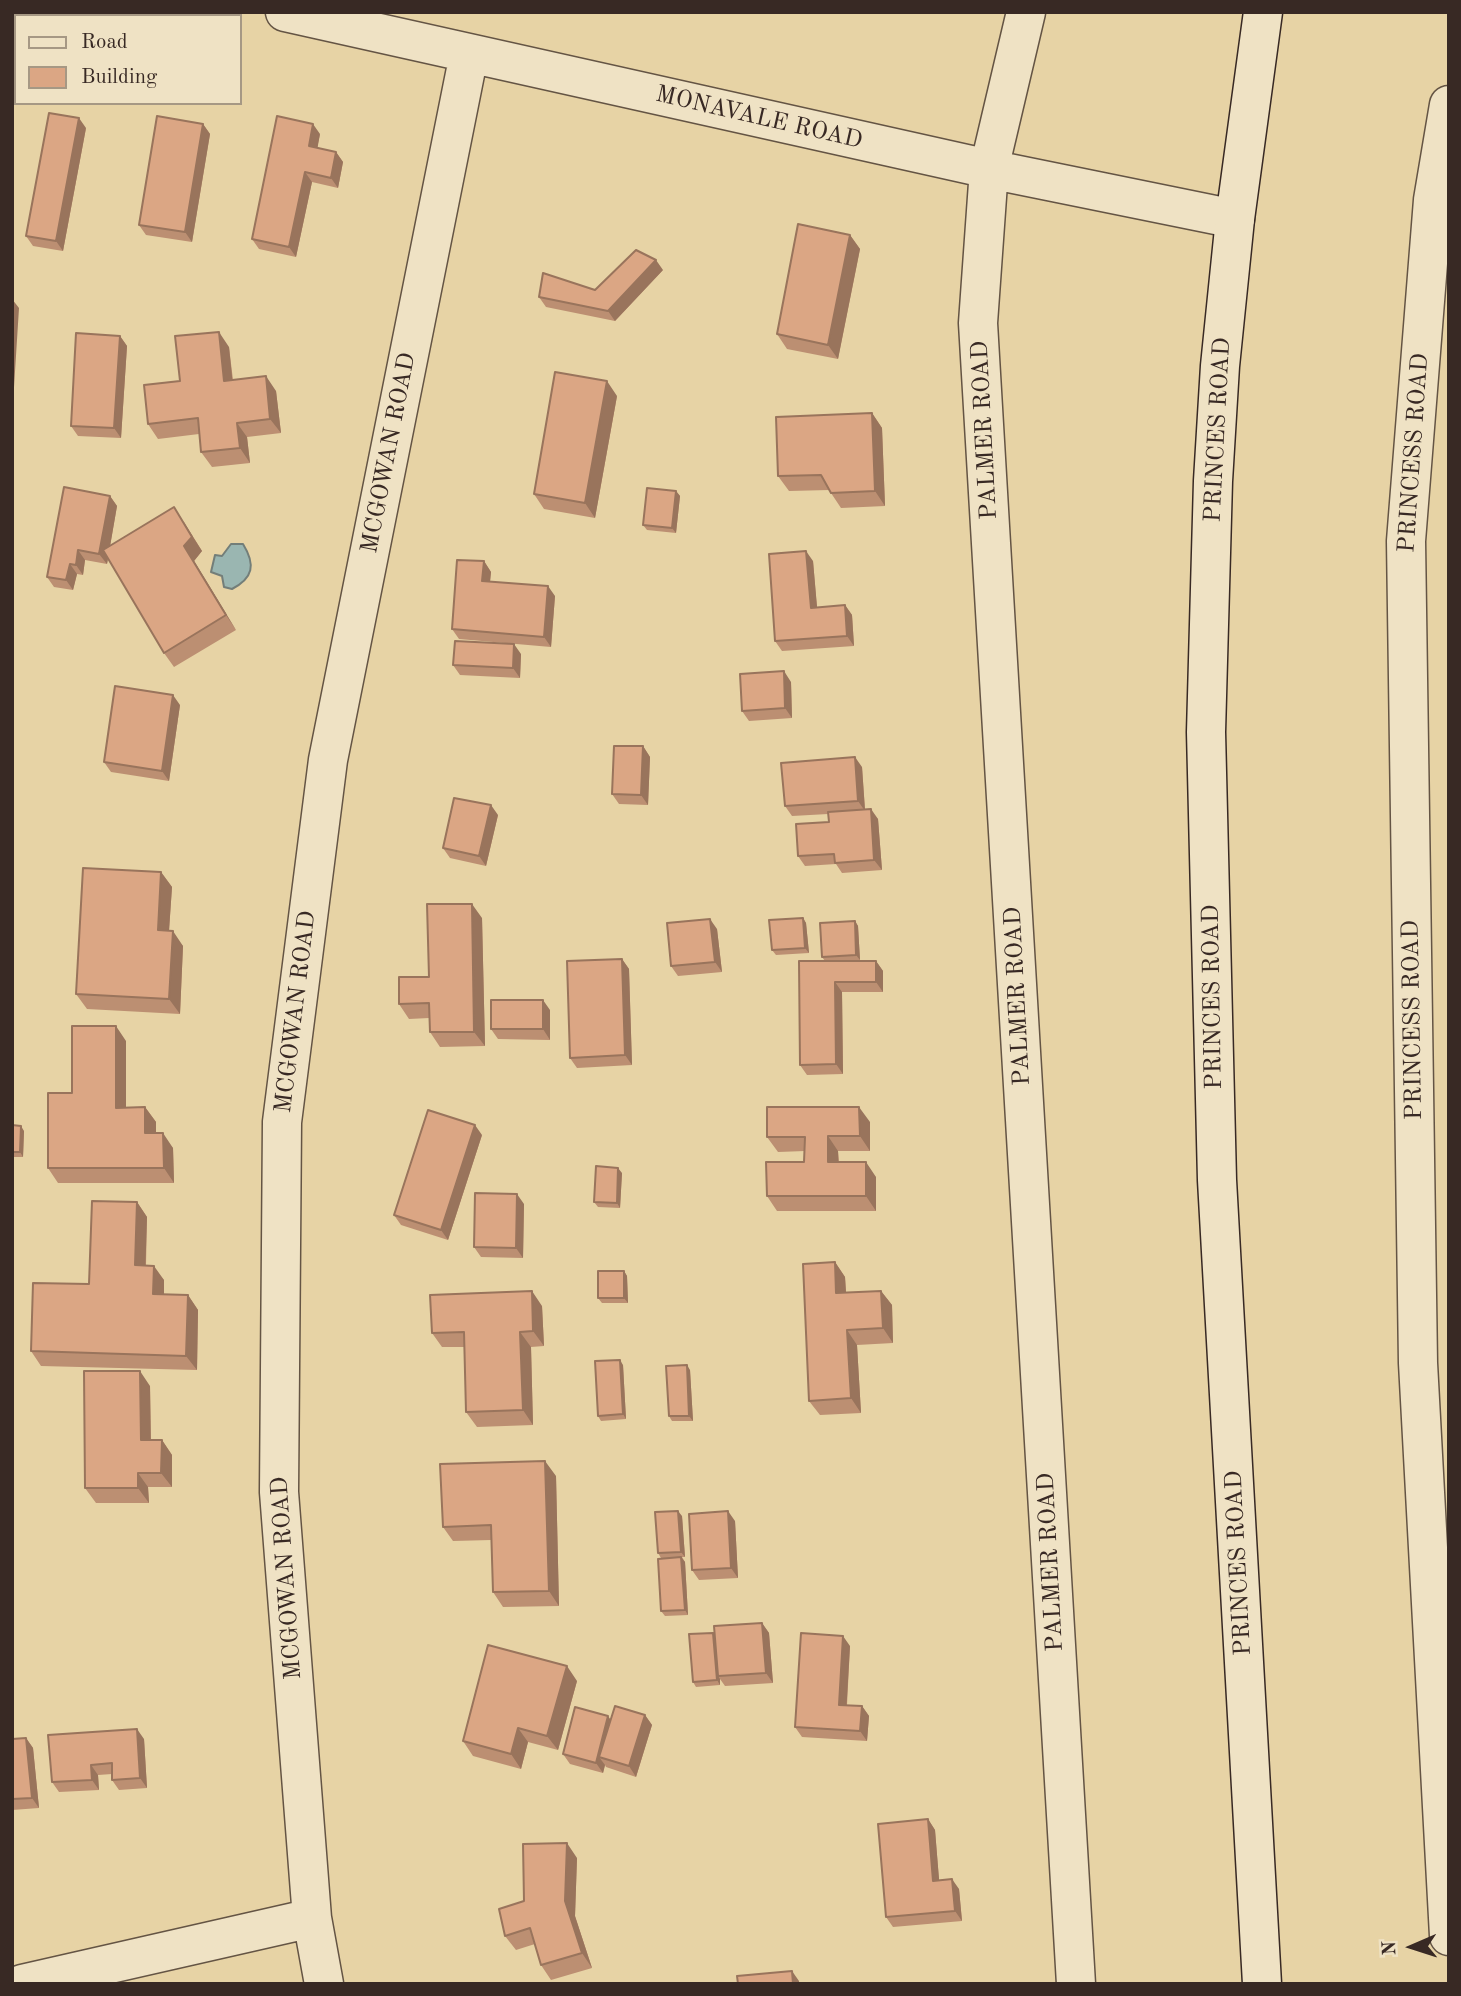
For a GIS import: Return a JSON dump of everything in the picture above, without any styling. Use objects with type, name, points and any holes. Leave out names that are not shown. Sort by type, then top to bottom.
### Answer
[{"type":"street","name":"MONAVALE ROAD","points":[[285,12],[989,169],[1235,219]]},
{"type":"street","name":"PALMER ROAD","points":[[1026,12],[989,169],[978,323],[1076,1984]]},
{"type":"street","name":"PRINCES ROAD","points":[[1262,1984],[1217,1180],[1206,732],[1220,366],[1235,219],[1263,12]]},
{"type":"street","name":"MCGOWAN ROAD","points":[[324,1984],[312,1918],[279,1492],[282,1122],[328,760],[470,54]]},
{"type":"street","name":"PRINCESS ROAD","points":[[1449,105],[1433,200],[1406,541],[1418,1363],[1449,1936]]},
{"type":"street","points":[[22,1984],[312,1918]]},
{"type":"water","points":[[231,544],[243,544],[251,565],[248,575],[232,589],[224,587],[222,576],[211,572],[215,555],[222,556]]},
{"type":"building","points":[[49,113],[79,118],[56,241],[26,236]]},
{"type":"building","points":[[157,116],[203,124],[185,232],[139,225]]},
{"type":"building","points":[[277,116],[313,124],[309,146],[336,152],[331,178],[305,172],[289,247],[252,239]]},
{"type":"building","points":[[798,224],[850,235],[828,345],[777,334]]},
{"type":"building","points":[[636,250],[656,260],[608,311],[539,297],[543,273],[595,290]]},
{"type":"building","points":[[219,332],[224,381],[266,376],[270,419],[237,423],[240,448],[201,452],[198,418],[148,424],[144,385],[180,381],[175,336]]},
{"type":"building","points":[[76,333],[120,336],[114,428],[71,426]]},
{"type":"building","points":[[555,372],[607,381],[585,503],[534,494]]},
{"type":"building","points":[[872,413],[875,491],[831,493],[821,475],[778,476],[776,417]]},
{"type":"building","points":[[64,487],[110,496],[99,554],[78,550],[76,565],[70,564],[66,580],[47,577]]},
{"type":"building","points":[[647,488],[676,491],[672,528],[643,525]]},
{"type":"building","points":[[174,507],[192,537],[184,546],[226,615],[164,653],[103,550]]},
{"type":"building","points":[[806,551],[811,608],[845,605],[847,636],[775,641],[769,554]]},
{"type":"building","points":[[457,560],[484,561],[482,581],[548,586],[544,637],[452,629]]},
{"type":"building","points":[[455,641],[514,644],[513,668],[453,665]]},
{"type":"building","points":[[784,671],[785,708],[742,711],[740,674]]},
{"type":"building","points":[[115,686],[173,695],[162,771],[104,762]]},
{"type":"building","points":[[614,746],[643,746],[641,795],[612,794]]},
{"type":"building","points":[[855,757],[858,801],[785,806],[781,763]]},
{"type":"building","points":[[454,798],[491,805],[479,856],[443,848]]},
{"type":"building","points":[[871,809],[874,860],[835,863],[834,854],[798,856],[796,824],[829,822],[828,812]]},
{"type":"building","points":[[83,868],[161,872],[158,930],[173,931],[169,999],[76,994]]},
{"type":"building","points":[[427,904],[472,904],[474,1032],[430,1032],[429,1003],[399,1004],[399,977],[429,977]]},
{"type":"building","points":[[803,918],[805,948],[772,950],[769,920]]},
{"type":"building","points":[[710,919],[715,962],[671,966],[667,923]]},
{"type":"building","points":[[855,921],[856,955],[822,957],[820,923]]},
{"type":"building","points":[[622,959],[625,1055],[570,1058],[567,961]]},
{"type":"building","points":[[799,961],[876,961],[876,982],[835,982],[836,1064],[800,1065]]},
{"type":"building","points":[[491,1000],[543,1000],[543,1029],[491,1029]]},
{"type":"building","points":[[72,1026],[116,1026],[116,1108],[145,1107],[145,1133],[163,1133],[164,1168],[48,1168],[48,1093],[72,1093]]},
{"type":"building","points":[[767,1107],[859,1107],[860,1136],[828,1136],[828,1162],[866,1162],[866,1196],[767,1196],[766,1162],[804,1162],[805,1137],[767,1137]]},
{"type":"building","points":[[428,1110],[475,1125],[441,1230],[394,1215]]},
{"type":"building","points":[[12,1125],[21,1126],[20,1152],[12,1152]]},
{"type":"building","points":[[596,1166],[618,1168],[617,1203],[594,1202]]},
{"type":"building","points":[[475,1193],[517,1194],[516,1248],[474,1247]]},
{"type":"building","points":[[92,1201],[137,1202],[135,1265],[154,1266],[153,1294],[188,1295],[186,1356],[31,1351],[33,1283],[89,1284]]},
{"type":"building","points":[[835,1262],[836,1293],[881,1291],[883,1328],[847,1330],[851,1398],[809,1401],[803,1264]]},
{"type":"building","points":[[598,1271],[624,1271],[624,1298],[598,1298]]},
{"type":"building","points":[[532,1291],[533,1331],[520,1332],[523,1410],[466,1412],[464,1332],[432,1333],[430,1295]]},
{"type":"building","points":[[620,1360],[623,1414],[598,1416],[595,1361]]},
{"type":"building","points":[[687,1365],[689,1416],[669,1416],[666,1366]]},
{"type":"building","points":[[84,1371],[140,1371],[141,1440],[162,1440],[161,1473],[138,1473],[138,1488],[85,1488]]},
{"type":"building","points":[[545,1461],[549,1591],[493,1592],[491,1525],[443,1527],[440,1464]]},
{"type":"building","points":[[678,1511],[681,1552],[658,1553],[655,1512]]},
{"type":"building","points":[[728,1511],[731,1568],[692,1570],[689,1514]]},
{"type":"building","points":[[681,1557],[685,1610],[661,1611],[658,1559]]},
{"type":"building","points":[[762,1623],[766,1673],[718,1676],[714,1626]]},
{"type":"building","points":[[713,1633],[717,1680],[693,1682],[689,1634]]},
{"type":"building","points":[[801,1633],[843,1636],[839,1705],[862,1706],[860,1731],[795,1727]]},
{"type":"building","points":[[488,1645],[567,1666],[547,1736],[518,1728],[511,1754],[463,1741]]},
{"type":"building","points":[[615,1706],[645,1715],[629,1766],[599,1757]]},
{"type":"building","points":[[575,1707],[608,1716],[596,1763],[563,1754]]},
{"type":"building","points":[[137,1729],[140,1778],[112,1780],[112,1763],[91,1765],[92,1780],[52,1782],[48,1735]]},
{"type":"building","points":[[26,1738],[32,1798],[12,1799],[12,1739]]},
{"type":"building","points":[[928,1819],[933,1881],[952,1879],[955,1911],[886,1917],[878,1824]]},
{"type":"building","points":[[567,1843],[565,1901],[582,1953],[541,1965],[530,1928],[505,1936],[499,1909],[524,1901],[523,1844]]},
{"type":"building","points":[[792,1971],[793,1984],[738,1984],[737,1976]]}]
